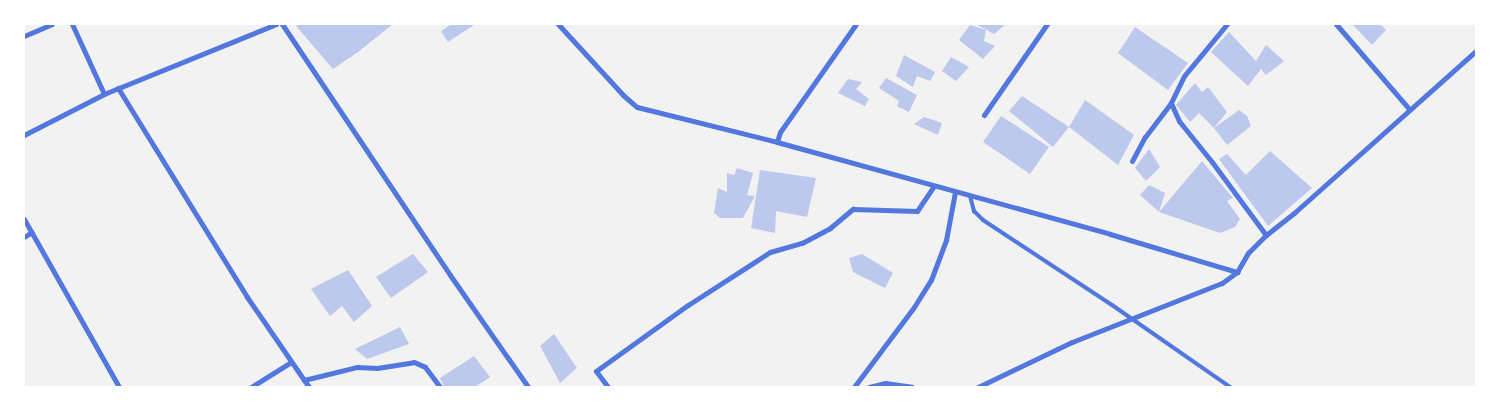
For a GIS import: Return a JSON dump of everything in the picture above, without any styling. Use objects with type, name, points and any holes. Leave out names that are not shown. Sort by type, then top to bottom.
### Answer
[{"type":"street","points":[[24,36],[52,24]]},
{"type":"street","points":[[72,24],[104,94]]},
{"type":"street","points":[[24,135],[104,94],[276,24]]},
{"type":"street","points":[[282,24],[450,275],[528,387]]},
{"type":"street","points":[[558,24],[622,95],[636,107],[777,142],[1237,272]]},
{"type":"street","points":[[777,142],[780,132],[856,24]]},
{"type":"street","points":[[984,115],[1047,24]]},
{"type":"street","points":[[1132,161],[1145,137],[1171,103],[1184,76],[1227,24]]},
{"type":"street","points":[[1336,24],[1410,110]]},
{"type":"street","points":[[978,387],[1130,318],[1205,292],[1222,284],[1237,272],[1248,253],[1266,235],[1294,213],[1476,51]]},
{"type":"street","points":[[118,88],[247,297],[308,387]]},
{"type":"street","points":[[1171,103],[1179,121],[1266,235]]},
{"type":"street","points":[[608,387],[596,371],[688,305],[770,252],[802,243],[830,228],[853,209],[917,211],[934,186]]},
{"type":"street","points":[[854,387],[914,307],[931,280],[946,240],[955,192]]},
{"type":"street","points":[[24,219],[118,387]]},
{"type":"street","points":[[24,236],[32,232]]},
{"type":"street","points":[[250,387],[291,362]]},
{"type":"street","points":[[304,380],[357,367],[378,368],[414,362],[425,367],[440,387]]},
{"type":"street","points":[[869,387],[885,383],[912,387]]},
{"type":"lane","points":[[970,196],[974,211],[983,220],[1230,387]]},
{"type":"building","points":[[301,24],[393,24],[333,69],[296,26]]},
{"type":"building","points":[[452,24],[474,25],[448,42],[441,31]]},
{"type":"building","points":[[975,24],[1006,24],[994,34]]},
{"type":"building","points":[[1352,24],[1380,24],[1386,30],[1372,45]]},
{"type":"building","points":[[970,25],[986,30],[984,41],[995,46],[983,59],[959,40]]},
{"type":"building","points":[[1135,27],[1188,63],[1168,90],[1118,53]]},
{"type":"building","points":[[1229,32],[1256,61],[1266,45],[1284,61],[1266,75],[1261,69],[1248,86],[1211,52]]},
{"type":"building","points":[[904,55],[935,72],[930,81],[917,76],[913,87],[896,76]]},
{"type":"building","points":[[951,57],[969,67],[956,81],[942,71]]},
{"type":"building","points":[[886,78],[917,95],[909,112],[897,106],[899,101],[879,88]]},
{"type":"building","points":[[848,79],[862,82],[856,89],[869,99],[865,106],[838,93]]},
{"type":"building","points":[[1195,83],[1202,92],[1208,87],[1227,112],[1214,128],[1199,113],[1190,122],[1176,105]]},
{"type":"building","points":[[1022,96],[1069,127],[1053,147],[1009,111]]},
{"type":"building","points":[[1085,100],[1134,135],[1118,165],[1069,127]]},
{"type":"building","points":[[1239,110],[1247,116],[1251,126],[1227,145],[1214,128]]},
{"type":"building","points":[[1001,116],[1049,147],[1030,174],[983,142]]},
{"type":"building","points":[[924,117],[942,123],[938,135],[914,124]]},
{"type":"building","points":[[1149,149],[1160,167],[1146,181],[1135,168]]},
{"type":"building","points":[[1270,151],[1312,188],[1268,226],[1219,159],[1227,154],[1246,175]]},
{"type":"building","points":[[1202,161],[1233,198],[1227,201],[1240,219],[1235,227],[1220,233],[1159,212]]},
{"type":"building","points":[[737,168],[753,173],[747,195],[755,196],[743,218],[720,218],[714,213],[718,188],[727,192],[727,173],[734,175]]},
{"type":"building","points":[[760,170],[816,178],[807,217],[776,211],[775,233],[751,228]]},
{"type":"building","points":[[1149,185],[1165,193],[1159,212],[1140,195]]},
{"type":"building","points":[[413,254],[428,272],[391,298],[376,277]]},
{"type":"building","points":[[862,254],[893,273],[885,288],[853,272],[849,258]]},
{"type":"building","points":[[348,270],[372,306],[354,322],[342,306],[330,316],[311,289]]},
{"type":"building","points":[[400,327],[409,344],[367,359],[355,349]]},
{"type":"building","points":[[554,334],[577,368],[560,383],[540,346]]},
{"type":"building","points":[[474,356],[490,377],[475,387],[444,387],[440,378]]}]
